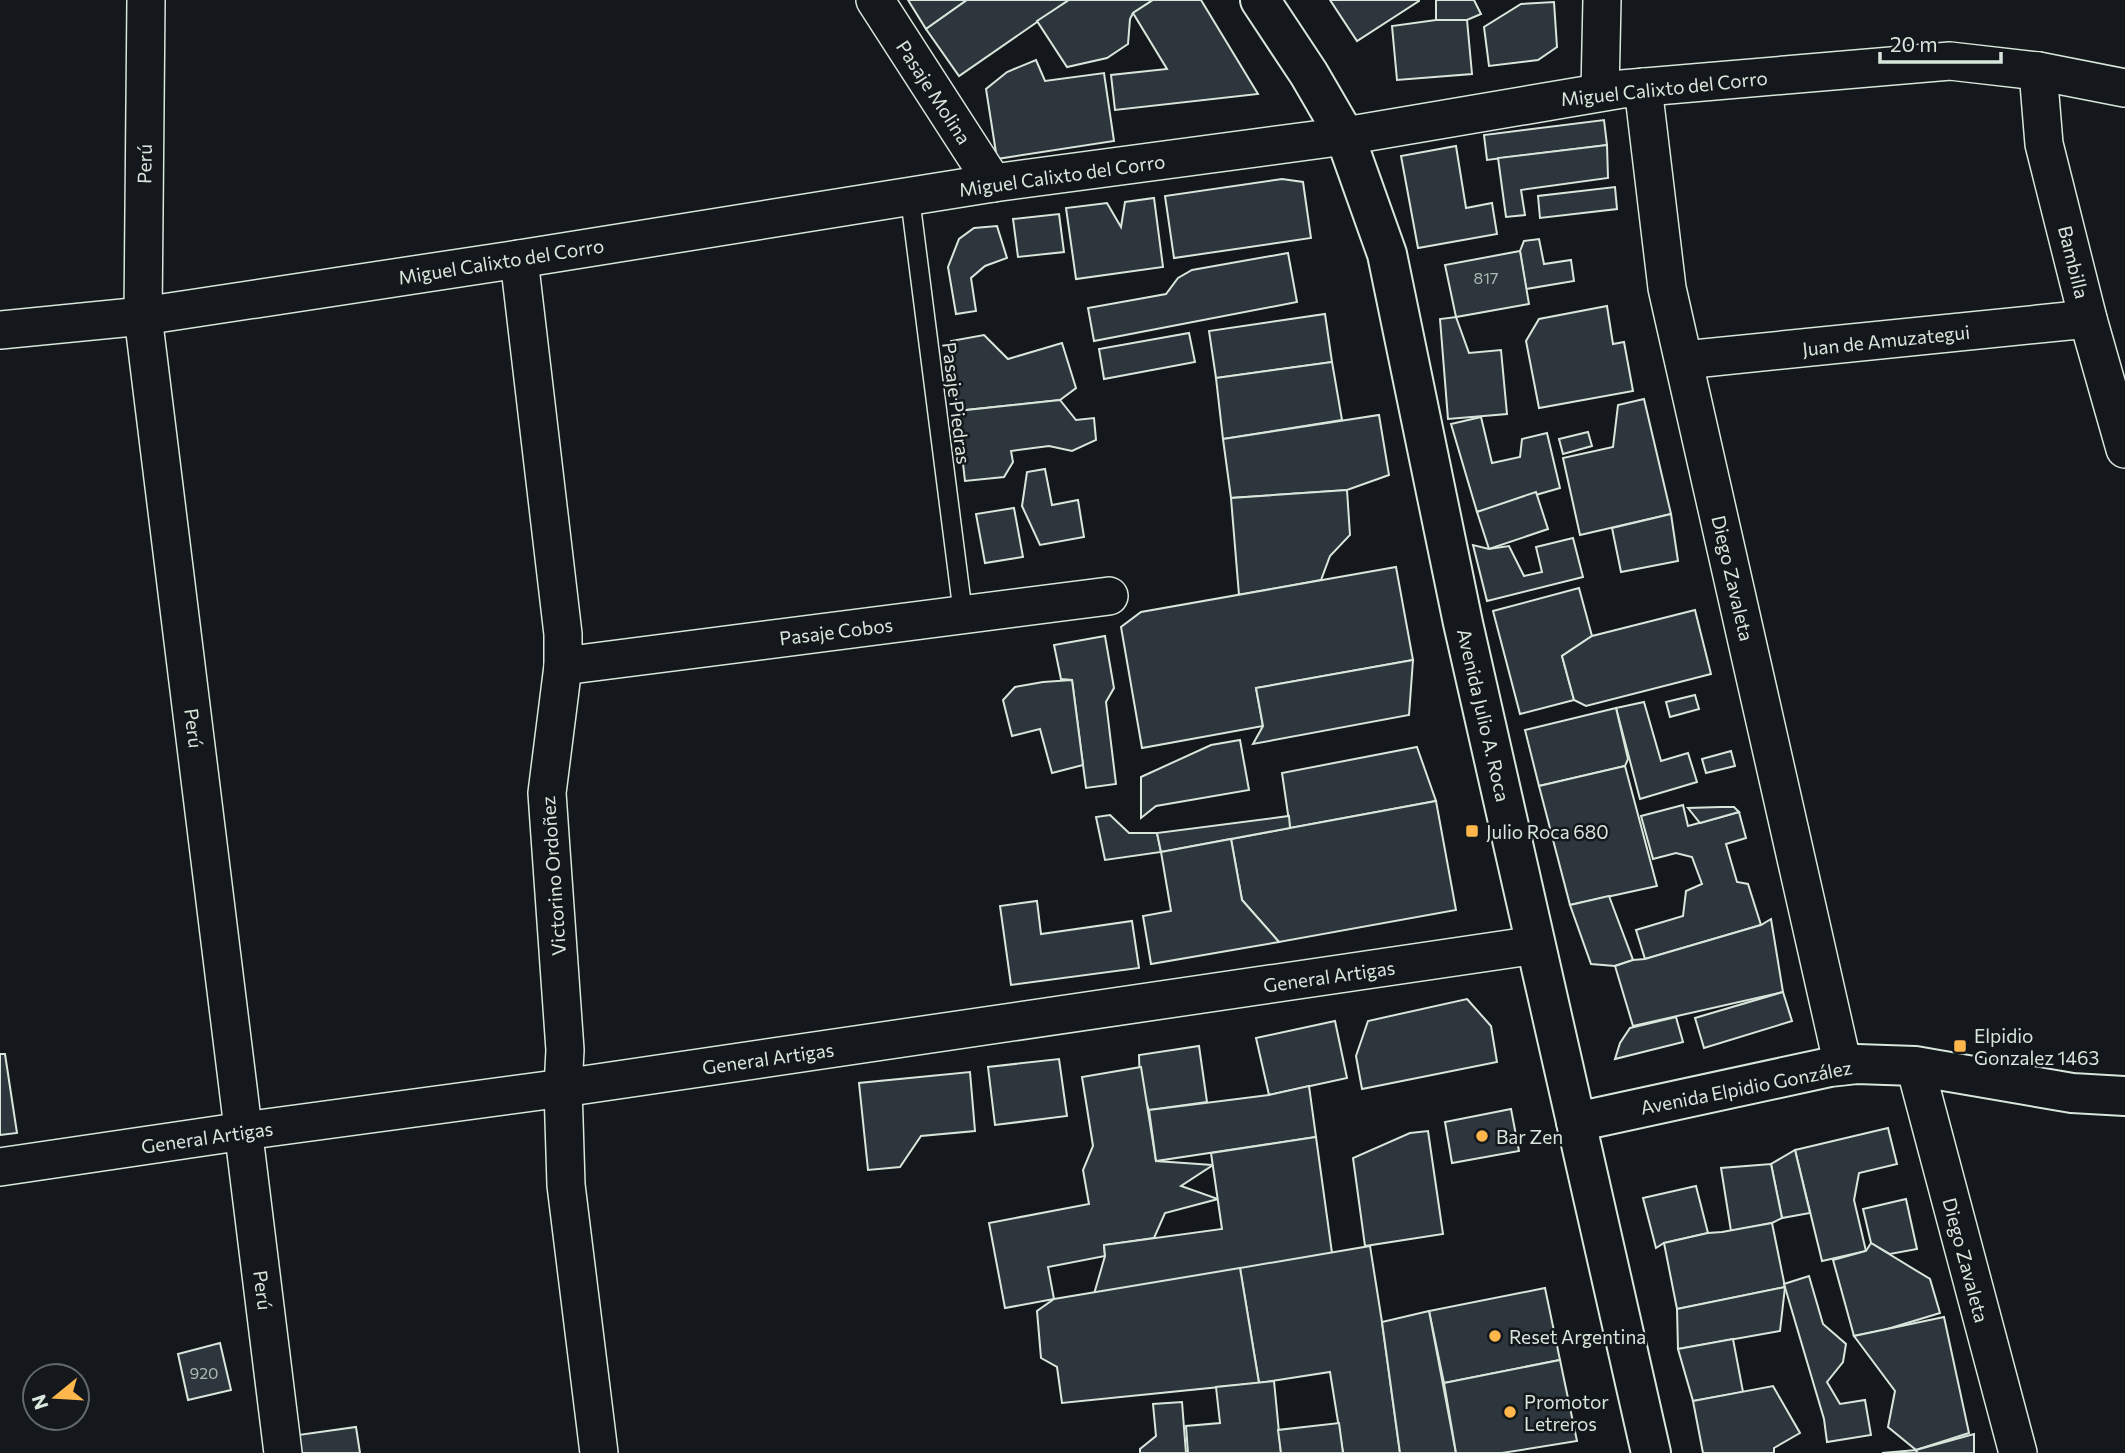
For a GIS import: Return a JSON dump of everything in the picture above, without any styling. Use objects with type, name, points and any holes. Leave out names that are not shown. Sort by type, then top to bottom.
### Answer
[{"type":"main road","name":"Avenida Julio A. Roca","points":[[1260,0],[1309,74],[1345,136],[1387,254],[1464,623],[1651,1453]]},
{"type":"main road","name":"Avenida Elpidio González","points":[[1576,1122],[1843,1066],[1915,1066],[2072,1093],[2125,1096]]},
{"type":"street","name":"Perú","points":[[146,0],[143,316],[283,1453]]},
{"type":"street","name":"Pasaje Molina","points":[[875,0],[993,183]]},
{"type":"street","points":[[1600,92],[1602,0]]},
{"type":"street","name":"Miguel Calixto del Corro","points":[[0,330],[143,316],[993,183],[1345,136],[1643,87],[1950,61],[2038,71],[2125,88]]},
{"type":"street","name":"Bambilla","points":[[2038,71],[2044,144],[2088,319],[2125,449]]},
{"type":"street","name":"Diego Zavaleta","points":[[1643,87],[1667,288],[1843,1066]]},
{"type":"street","name":"Victorino Ordoñez","points":[[519,259],[562,634],[563,666],[547,793],[565,1050],[563,1088],[566,1185],[600,1453]]},
{"type":"street","name":"Juan de Amuzategui","points":[[1684,360],[2088,319]]},
{"type":"street","name":"Pasaje Cobos","points":[[563,666],[1109,596]]},
{"type":"street","name":"General Artigas","points":[[0,1167],[563,1088],[1536,945]]},
{"type":"street","name":"Diego Zavaleta","points":[[1915,1066],[2018,1453]]},
{"type":"lane","name":"Pasaje Piedras","points":[[910,198],[963,614]]},
{"type":"building","points":[[908,0],[967,0],[926,29]]},
{"type":"building","points":[[967,0],[1069,0],[959,76],[926,29]]},
{"type":"building","points":[[1069,0],[1153,0],[1133,13],[1128,44],[1107,58],[1067,67],[1037,21]]},
{"type":"building","points":[[1153,0],[1201,0],[1258,94],[1115,110],[1111,75],[1167,69],[1133,13]]},
{"type":"building","points":[[1330,0],[1419,0],[1419,1],[1357,41]]},
{"type":"building","points":[[1436,0],[1474,0],[1481,14],[1467,20],[1436,20]]},
{"type":"building","points":[[1554,2],[1557,47],[1538,60],[1489,66],[1484,27],[1521,4]]},
{"type":"building","points":[[1436,20],[1467,20],[1472,74],[1397,80],[1392,26]]},
{"type":"building","points":[[1036,60],[1045,81],[1104,73],[1114,141],[997,159],[986,89],[1007,72]]},
{"type":"building","points":[[1604,120],[1607,145],[1487,160],[1484,135]]},
{"type":"building","points":[[1607,145],[1608,178],[1521,190],[1525,215],[1506,217],[1498,158]]},
{"type":"building","points":[[1456,146],[1466,208],[1492,203],[1497,234],[1418,248],[1401,156]]},
{"type":"building","points":[[1282,179],[1303,182],[1311,238],[1174,258],[1165,196]]},
{"type":"building","points":[[1615,187],[1617,209],[1540,218],[1538,196]]},
{"type":"building","points":[[1154,198],[1163,267],[1076,279],[1066,208],[1107,203],[1121,227],[1125,202]]},
{"type":"building","points":[[1059,214],[1064,252],[1018,257],[1013,219]]},
{"type":"building","points":[[997,226],[1007,258],[985,266],[971,278],[976,311],[956,314],[948,267],[959,239],[974,228]]},
{"type":"building","points":[[1539,239],[1544,264],[1571,260],[1574,281],[1526,289],[1520,251],[1524,241]]},
{"type":"building","points":[[1520,251],[1529,304],[1456,317],[1445,265]]},
{"type":"building","points":[[1288,253],[1297,302],[1094,341],[1088,308],[1166,294],[1178,278],[1192,270]]},
{"type":"building","points":[[1607,306],[1613,344],[1624,342],[1633,391],[1539,408],[1526,341],[1539,319]]},
{"type":"building","points":[[1325,314],[1332,362],[1216,378],[1209,331]]},
{"type":"building","points":[[1456,317],[1469,353],[1501,350],[1507,414],[1448,419],[1440,319]]},
{"type":"building","points":[[1189,333],[1195,362],[1104,379],[1099,349]]},
{"type":"building","points":[[984,335],[1008,359],[1062,343],[1076,388],[1060,400],[957,411],[951,341]]},
{"type":"building","points":[[1332,362],[1342,420],[1223,439],[1216,378]]},
{"type":"building","points":[[1644,399],[1671,514],[1580,535],[1563,458],[1613,447],[1618,405]]},
{"type":"building","points":[[1060,400],[1076,420],[1094,418],[1096,440],[1072,451],[1049,446],[1011,451],[1013,462],[1004,477],[965,481],[957,411]]},
{"type":"building","points":[[1379,415],[1389,475],[1347,490],[1231,498],[1223,439]]},
{"type":"building","points":[[1481,417],[1492,463],[1520,457],[1522,439],[1547,433],[1560,488],[1477,512],[1451,424]]},
{"type":"building","points":[[1588,432],[1592,446],[1563,454],[1559,439]]},
{"type":"building","points":[[1045,469],[1052,505],[1078,500],[1084,537],[1040,545],[1022,506],[1027,472]]},
{"type":"building","points":[[1347,490],[1350,535],[1330,556],[1321,580],[1239,595],[1231,498]]},
{"type":"building","points":[[1536,492],[1548,529],[1489,549],[1477,512]]},
{"type":"building","points":[[1014,508],[1023,557],[985,563],[976,514]]},
{"type":"building","points":[[1671,514],[1678,561],[1621,572],[1612,528]]},
{"type":"building","points":[[1573,538],[1583,577],[1487,601],[1473,545],[1489,549],[1509,546],[1524,576],[1542,572],[1536,547]]},
{"type":"building","points":[[1396,567],[1413,660],[1256,688],[1263,726],[1142,748],[1121,627],[1141,612]]},
{"type":"building","points":[[1579,588],[1592,636],[1562,656],[1574,700],[1520,714],[1493,611]]},
{"type":"building","points":[[1695,610],[1711,674],[1586,706],[1574,700],[1562,656],[1592,636]]},
{"type":"building","points":[[1105,636],[1114,688],[1106,702],[1116,784],[1086,788],[1072,680],[1061,679],[1054,645]]},
{"type":"building","points":[[1413,660],[1409,715],[1253,744],[1263,726],[1256,688]]},
{"type":"building","points":[[1072,680],[1083,765],[1052,773],[1040,729],[1012,736],[1003,700],[1015,687]]},
{"type":"building","points":[[1695,695],[1699,709],[1670,717],[1666,702]]},
{"type":"building","points":[[1644,702],[1661,761],[1688,753],[1697,782],[1640,799],[1616,708]]},
{"type":"building","points":[[1616,708],[1628,759],[1625,766],[1539,786],[1525,730]]},
{"type":"building","points":[[1240,740],[1249,790],[1156,806],[1141,818],[1141,777],[1211,745]]},
{"type":"building","points":[[1417,747],[1436,801],[1290,828],[1282,773]]},
{"type":"building","points":[[1731,751],[1735,766],[1706,773],[1702,759]]},
{"type":"building","points":[[1625,766],[1657,886],[1570,905],[1539,786]]},
{"type":"building","points":[[1436,801],[1456,910],[1279,942],[1242,900],[1231,839]]},
{"type":"building","points":[[1683,805],[1688,826],[1739,812],[1746,838],[1726,844],[1737,882],[1748,884],[1761,925],[1645,959],[1636,930],[1683,916],[1686,891],[1702,884],[1692,857],[1676,853],[1653,859],[1641,816]]},
{"type":"building","points":[[1734,807],[1739,812],[1700,823],[1688,808]]},
{"type":"building","points":[[1110,815],[1129,833],[1157,833],[1161,852],[1105,860],[1096,817]]},
{"type":"building","points":[[1289,816],[1290,828],[1161,852],[1157,833]]},
{"type":"building","points":[[1231,839],[1242,900],[1279,942],[1151,964],[1143,916],[1171,911],[1161,852]]},
{"type":"building","points":[[1609,896],[1633,960],[1615,966],[1591,964],[1570,905]]},
{"type":"building","points":[[1037,901],[1041,934],[1132,921],[1139,968],[1011,985],[1000,906]]},
{"type":"building","points":[[1771,919],[1783,992],[1633,1026],[1615,966],[1761,925]]},
{"type":"building","points":[[1783,992],[1792,1021],[1704,1048],[1695,1018]]},
{"type":"building","points":[[1467,999],[1491,1026],[1497,1062],[1362,1089],[1356,1056],[1368,1021]]},
{"type":"building","points":[[1676,1017],[1683,1042],[1615,1059],[1620,1043],[1630,1028]]},
{"type":"building","points":[[1335,1021],[1347,1078],[1269,1095],[1256,1038]]},
{"type":"building","points":[[1199,1046],[1207,1102],[1149,1110],[1140,1087],[1139,1055]]},
{"type":"building","points":[[0,1054],[5,1054],[17,1133],[0,1135]]},
{"type":"building","points":[[1059,1059],[1067,1116],[995,1125],[988,1067]]},
{"type":"building","points":[[1141,1067],[1156,1161],[1213,1165],[1181,1186],[1218,1199],[1165,1213],[1154,1238],[1104,1245],[1105,1256],[1048,1267],[1054,1299],[1005,1308],[989,1223],[1089,1204],[1083,1170],[1093,1146],[1082,1077]]},
{"type":"building","points":[[970,1072],[975,1131],[921,1136],[900,1167],[868,1170],[859,1083]]},
{"type":"building","points":[[1309,1086],[1316,1137],[1156,1161],[1149,1110],[1269,1095]]},
{"type":"building","name":"Bar Zen","points":[[1511,1109],[1519,1151],[1452,1163],[1445,1122]]},
{"type":"building","points":[[1888,1128],[1897,1164],[1859,1173],[1854,1200],[1866,1251],[1822,1261],[1795,1150]]},
{"type":"building","points":[[1428,1131],[1443,1234],[1365,1246],[1353,1158],[1410,1133]]},
{"type":"building","points":[[1316,1137],[1332,1253],[1094,1294],[1105,1256],[1104,1245],[1222,1229],[1211,1153]]},
{"type":"building","points":[[1795,1150],[1810,1213],[1782,1218],[1771,1164]]},
{"type":"building","points":[[1771,1164],[1782,1218],[1772,1223],[1731,1231],[1721,1168]]},
{"type":"building","points":[[1696,1186],[1708,1233],[1664,1243],[1656,1248],[1643,1198]]},
{"type":"building","points":[[1906,1199],[1917,1249],[1890,1254],[1871,1243],[1863,1209]]},
{"type":"building","points":[[1772,1223],[1785,1287],[1677,1309],[1664,1243]]},
{"type":"building","points":[[1871,1243],[1930,1279],[1940,1313],[1854,1336],[1833,1260],[1866,1251]]},
{"type":"building","points":[[1370,1246],[1400,1453],[1343,1453],[1330,1372],[1259,1383],[1240,1268]]},
{"type":"building","points":[[1240,1268],[1259,1383],[1062,1403],[1057,1367],[1041,1358],[1037,1311],[1054,1299]]},
{"type":"building","points":[[1809,1276],[1823,1324],[1846,1344],[1843,1362],[1827,1382],[1840,1404],[1865,1400],[1871,1435],[1827,1442],[1824,1419],[1784,1284]]},
{"type":"building","points":[[1785,1287],[1780,1331],[1678,1349],[1677,1309]]},
{"type":"building","name":"Reset Argentina","points":[[1545,1288],[1560,1360],[1444,1383],[1429,1311]]},
{"type":"building","points":[[1429,1311],[1456,1453],[1400,1453],[1382,1322]]},
{"type":"building","points":[[1944,1317],[1969,1433],[1916,1450],[1888,1427],[1895,1391],[1854,1336]]},
{"type":"building","points":[[1733,1339],[1743,1392],[1693,1401],[1678,1349]]},
{"type":"building","points":[[220,1343],[231,1390],[188,1400],[178,1354]]},
{"type":"building","name":"Promotor Letreros","points":[[1560,1360],[1577,1441],[1502,1453],[1456,1453],[1444,1383]]},
{"type":"building","points":[[1274,1381],[1281,1453],[1188,1453],[1186,1426],[1220,1423],[1216,1387]]},
{"type":"building","points":[[1773,1386],[1800,1433],[1774,1448],[1774,1453],[1703,1453],[1693,1401]]},
{"type":"building","points":[[1182,1402],[1186,1453],[1140,1453],[1140,1449],[1156,1436],[1153,1404]]},
{"type":"building","points":[[1339,1423],[1343,1453],[1281,1453],[1278,1430]]},
{"type":"building","points":[[356,1427],[360,1453],[293,1453],[291,1436]]},
{"type":"building","points":[[1974,1434],[1974,1453],[1917,1453],[1916,1450]]},
{"type":"building","points":[[1916,1450],[1917,1453],[1882,1453]]},
{"type":"place","name":"Julio Roca 680","points":[[1472,831]]},
{"type":"place","name":"Elpidio Gonzalez 1463","points":[[1960,1046]]},
{"type":"place","name":"Bar Zen","points":[[1482,1136]]},
{"type":"place","name":"Reset Argentina","points":[[1495,1336]]},
{"type":"place","name":"Promotor Letreros","points":[[1510,1412]]}]
